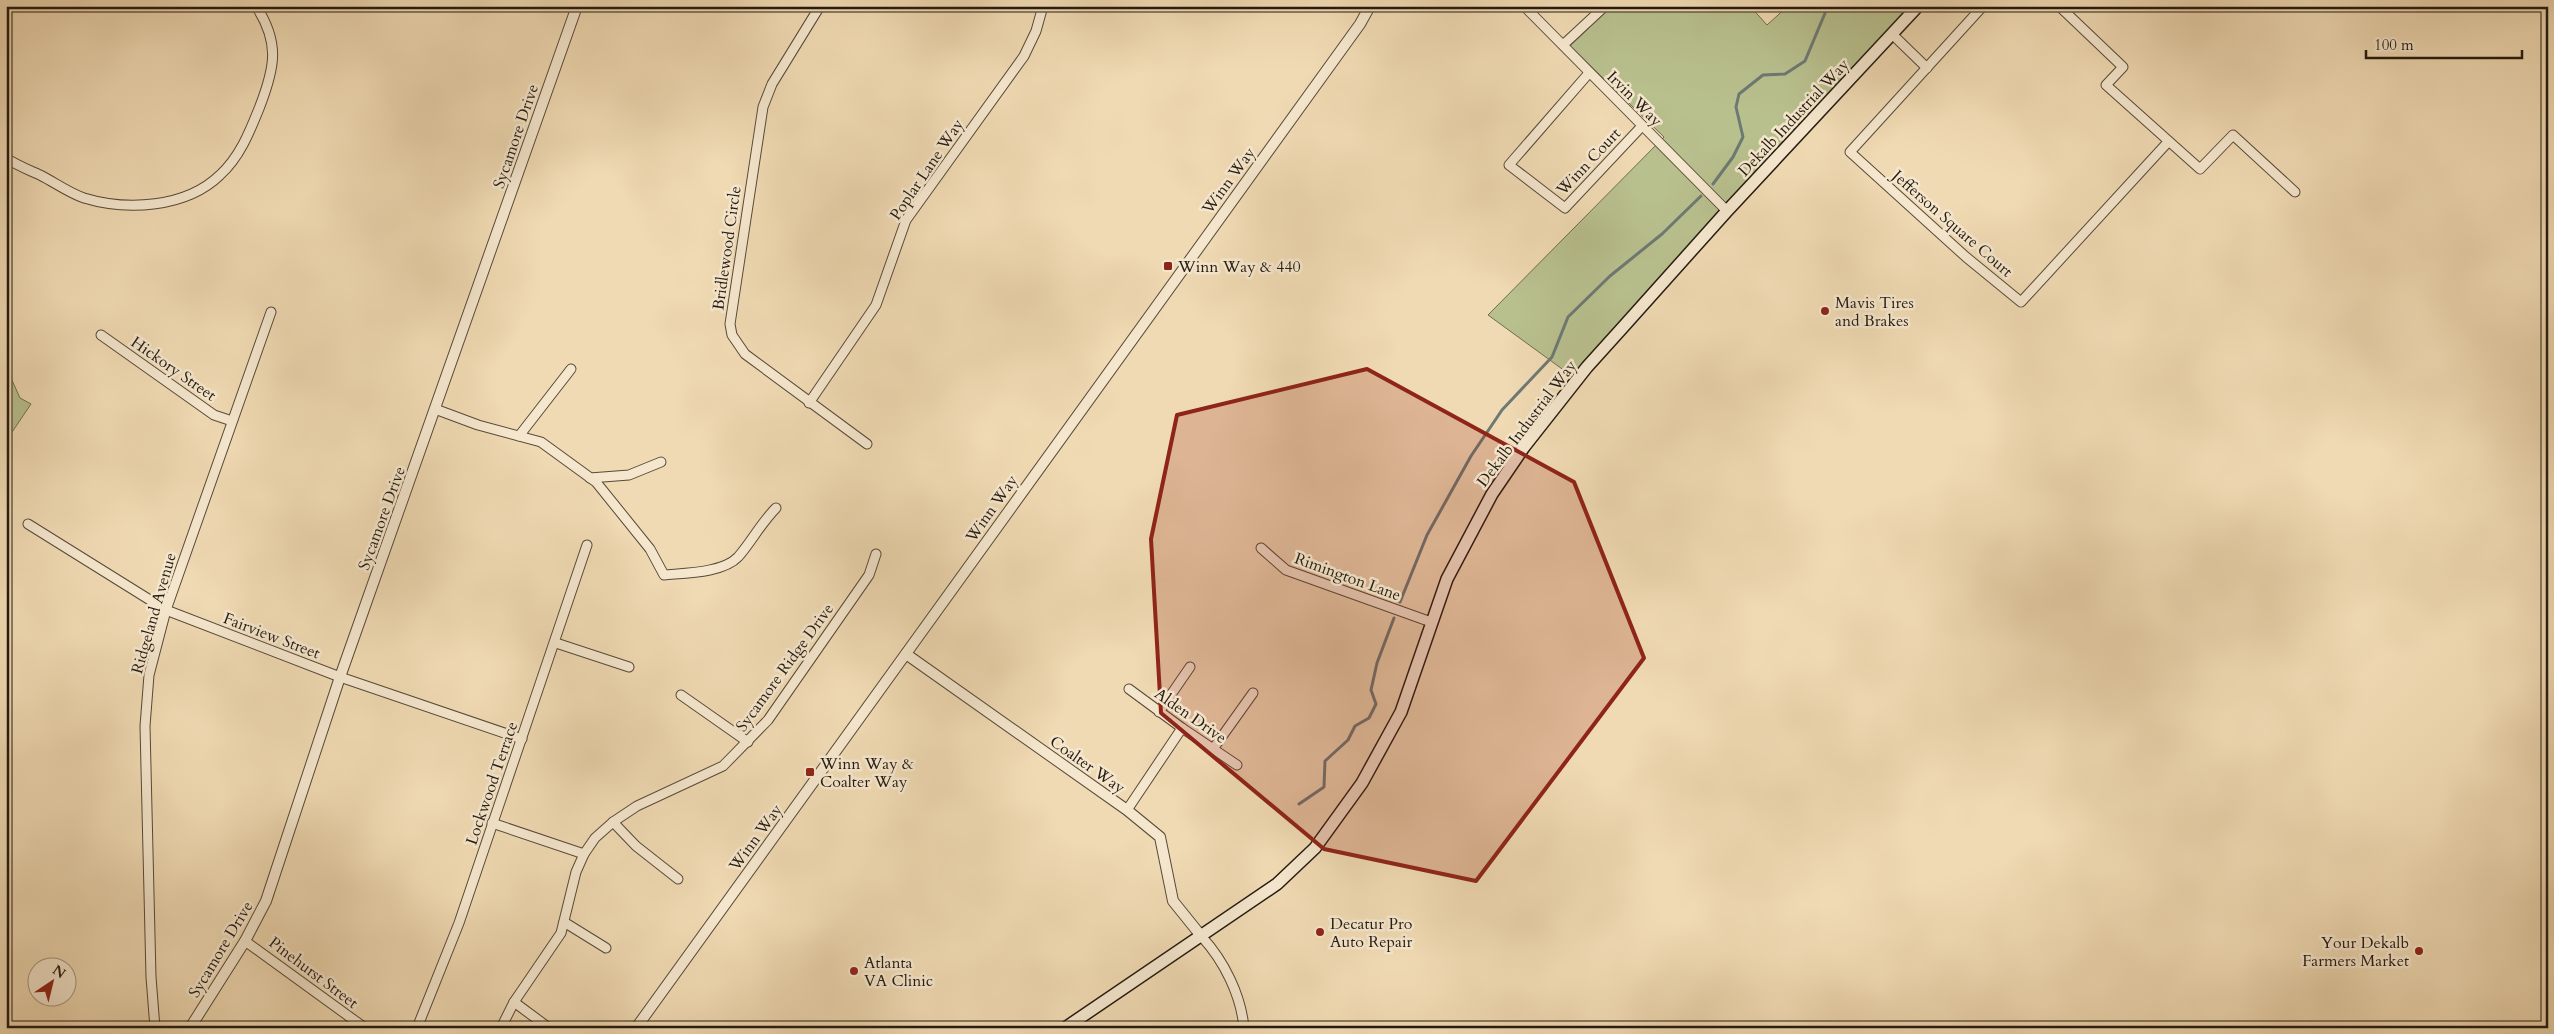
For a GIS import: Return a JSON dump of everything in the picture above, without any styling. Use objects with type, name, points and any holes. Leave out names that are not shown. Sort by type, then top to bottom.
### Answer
[{"type":"main road","name":"Dekalb Industrial Way","points":[[1065,1028],[1202,937],[1277,884],[1315,848],[1362,783],[1401,712],[1447,579],[1470,532],[1492,494],[1524,447],[1587,368],[1727,211],[1918,6]]},
{"type":"street","points":[[6,158],[82,198],[115,205],[149,205],[194,194],[220,176],[238,154],[272,75],[273,50],[266,22],[256,6]]},
{"type":"street","name":"Sycamore Drive","points":[[190,1028],[245,941],[266,901],[340,677],[577,6]]},
{"type":"street","name":"Bridlewood Circle","points":[[820,6],[772,84],[763,107],[730,324],[732,336],[745,354],[867,444]]},
{"type":"street","name":"Poplar Lane Way","points":[[810,403],[876,305],[906,220],[1024,56],[1036,31],[1043,6]]},
{"type":"street","name":"Winn Way","points":[[636,1028],[1370,6]]},
{"type":"street","name":"Irvin Way","points":[[1524,6],[1727,211]]},
{"type":"street","points":[[1564,46],[1605,6]]},
{"type":"street","name":"Jefferson Square Court","points":[[1983,6],[1850,152],[1966,257],[2021,302],[2168,142]]},
{"type":"street","points":[[2059,6],[2123,67],[2106,85],[2200,169],[2233,135],[2295,192]]},
{"type":"street","points":[[1892,34],[1927,68]]},
{"type":"street","name":"Winn Court","points":[[1589,73],[1509,164],[1565,208],[1642,126]]},
{"type":"street","name":"Ridgeland Avenue","points":[[155,1028],[151,977],[145,726],[149,675],[166,610],[271,312]]},
{"type":"street","name":"Hickory Street","points":[[101,335],[214,415],[232,421]]},
{"type":"street","points":[[519,436],[570,369]]},
{"type":"street","points":[[435,409],[478,425],[541,442],[590,478],[650,549],[664,575],[705,572],[736,559],[776,508]]},
{"type":"street","points":[[590,478],[629,475],[661,462]]},
{"type":"street","name":"Fairview Street","points":[[28,524],[166,610],[340,677],[522,739]]},
{"type":"street","name":"Lockwood Terrace","points":[[417,1028],[459,923],[492,823],[556,643],[587,545]]},
{"type":"street","name":"Rimington Lane","points":[[1261,548],[1286,570],[1431,622]]},
{"type":"street","name":"Sycamore Ridge Drive","points":[[501,1028],[514,1002],[557,940],[564,922],[576,872],[584,854],[595,838],[638,806],[723,766],[748,742],[768,720],[869,575],[876,554]]},
{"type":"street","points":[[556,643],[629,667]]},
{"type":"street","name":"Coalter Way","points":[[906,654],[1127,810],[1160,838],[1173,901],[1202,937]]},
{"type":"street","points":[[1159,712],[1190,667]]},
{"type":"street","name":"Alden Drive","points":[[1129,689],[1159,712],[1237,765]]},
{"type":"street","points":[[1213,750],[1253,693]]},
{"type":"street","points":[[681,695],[748,742]]},
{"type":"street","points":[[1127,810],[1182,728]]},
{"type":"street","points":[[614,822],[636,846],[678,879]]},
{"type":"street","points":[[492,823],[584,854]]},
{"type":"street","points":[[564,922],[606,948]]},
{"type":"street","points":[[1202,937],[1218,956],[1225,970],[1237,998],[1244,1028]]},
{"type":"street","name":"Pinehurst Street","points":[[245,941],[365,1028]]},
{"type":"street","points":[[514,1002],[549,1028]]},
{"type":"highlighted area","points":[[1367,369],[1574,482],[1644,658],[1476,881],[1324,849],[1161,713],[1151,539],[1177,415]]},
{"type":"green space","points":[[1612,6],[1750,6],[1767,25],[1788,6],[1924,6],[1768,169],[1580,382],[1488,315],[1664,137],[1570,46]]},
{"type":"green space","points":[[6,367],[20,398],[31,404],[6,441]]},
{"type":"waterway","points":[[1713,184],[1733,157],[1743,137],[1736,107],[1739,94],[1763,75],[1785,74],[1805,61],[1828,6]]},
{"type":"waterway","points":[[1400,602],[1427,535],[1471,456],[1502,410],[1552,357],[1568,317],[1610,276],[1662,234],[1701,196]]},
{"type":"waterway","points":[[1299,804],[1324,787],[1325,761],[1348,740],[1355,726],[1369,718],[1376,704],[1371,690],[1377,663],[1394,618]]},
{"type":"place","name":"Winn Way & 440","points":[[1168,266]]},
{"type":"place","name":"Mavis Tires and Brakes","points":[[1825,311]]},
{"type":"place","name":"Winn Way & Coalter Way","points":[[810,772]]},
{"type":"place","name":"Decatur Pro Auto Repair","points":[[1320,932]]},
{"type":"place","name":"Your Dekalb Farmers Market","points":[[2419,951]]},
{"type":"place","name":"Atlanta VA Clinic","points":[[854,971]]}]
